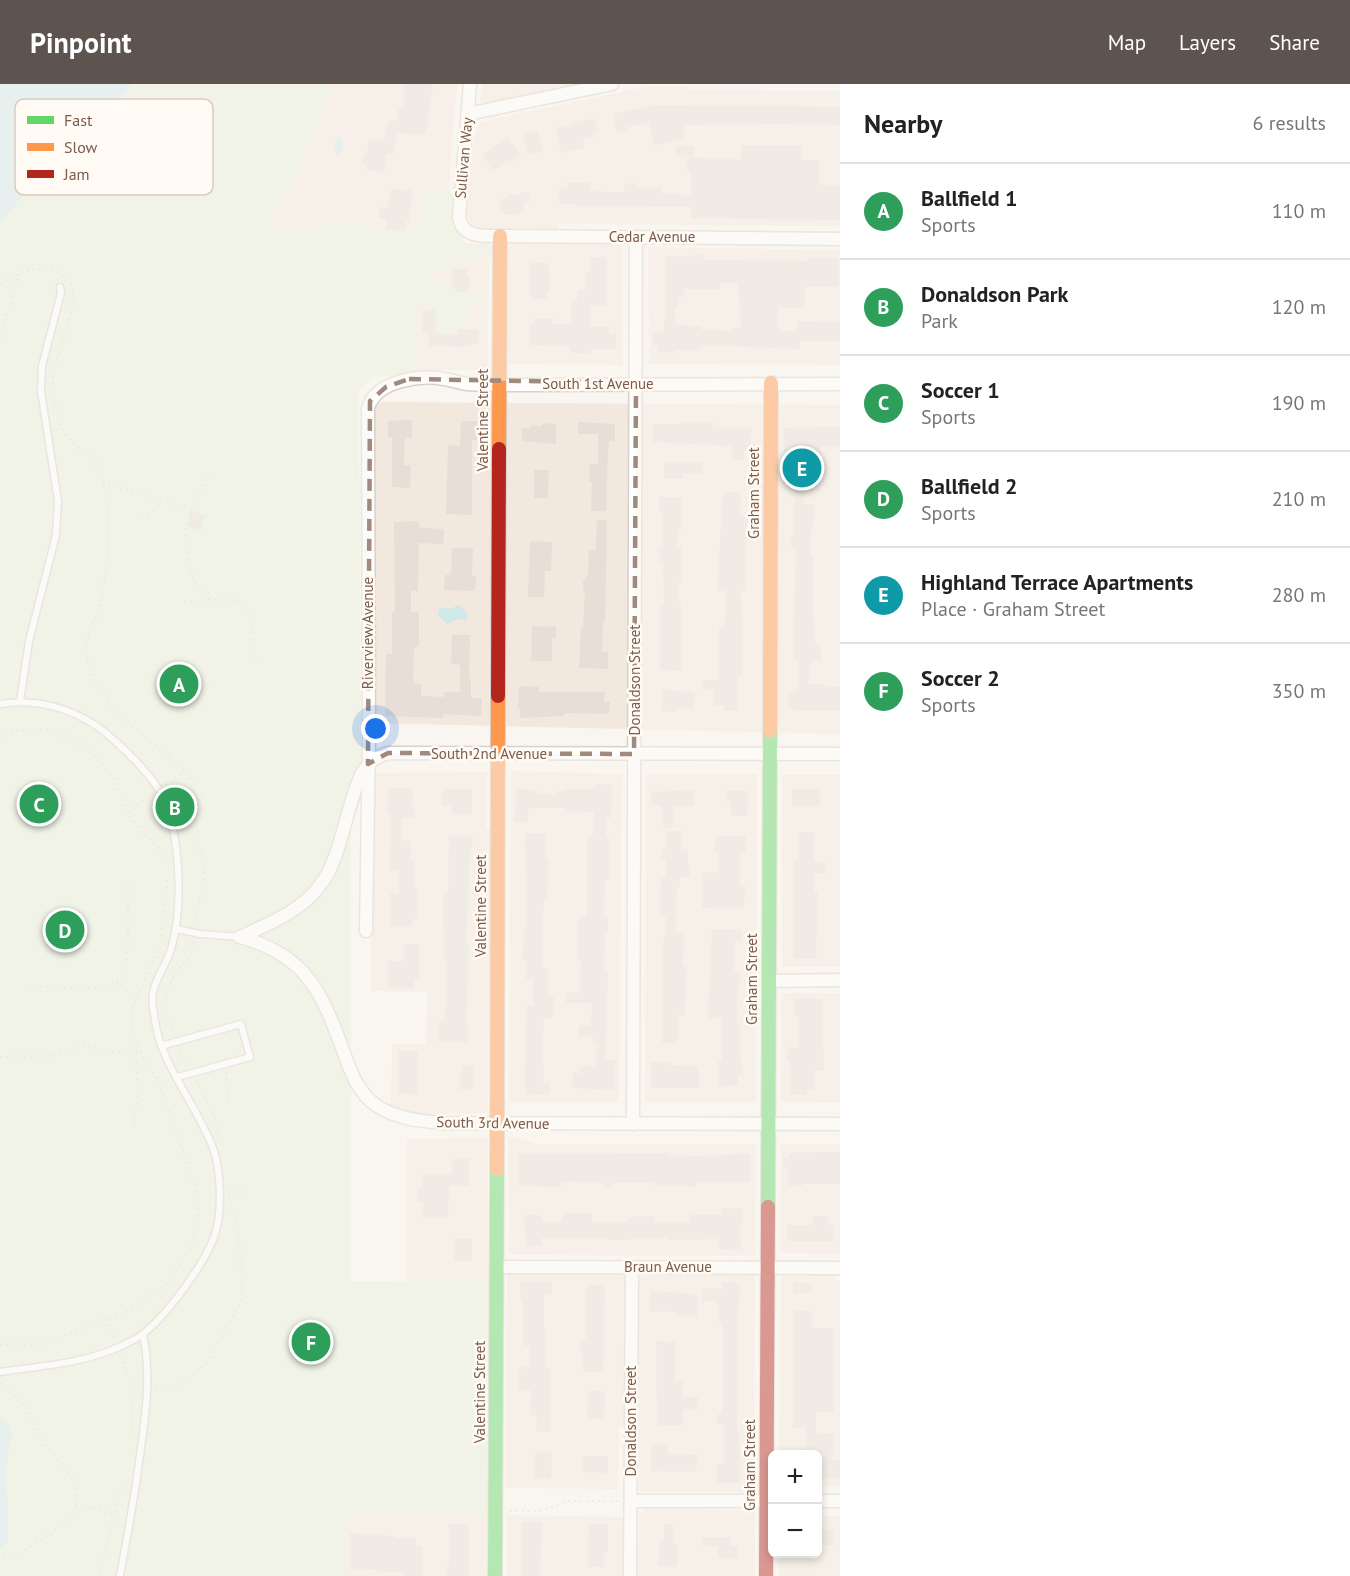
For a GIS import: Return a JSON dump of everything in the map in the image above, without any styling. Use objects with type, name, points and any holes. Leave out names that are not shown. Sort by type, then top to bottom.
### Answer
[{"type":"street","name":"Sullivan Way","points":[[465,230],[459,222],[459,217],[470,84]]},
{"type":"street","points":[[468,114],[612,84]]},
{"type":"street","name":"Cedar Avenue","points":[[465,230],[477,236],[840,239]]},
{"type":"street","name":"Valentine Street","points":[[495,1576],[500,236]]},
{"type":"street","name":"Donaldson Street","points":[[633,1124],[636,237]]},
{"type":"street","name":"South 1st Avenue","points":[[368,408],[375,395],[386,387],[409,379],[443,378],[466,384],[840,384]]},
{"type":"street","name":"Graham Street","points":[[769,1450],[767,1124],[771,383]]},
{"type":"street","name":"Riverview Avenue","points":[[366,931],[368,408]]},
{"type":"street","name":"South 2nd Avenue","points":[[368,764],[377,756],[388,753],[840,754]]},
{"type":"street","points":[[240,936],[281,918],[312,895],[321,884],[330,870],[356,787],[368,764]]},
{"type":"street","name":"South 3rd Avenue","points":[[240,936],[261,942],[275,950],[308,976],[324,1002],[362,1092],[378,1107],[401,1117],[419,1121],[496,1124],[840,1124]]},
{"type":"street","points":[[768,981],[840,980]]},
{"type":"street","name":"Braun Avenue","points":[[496,1267],[840,1268]]},
{"type":"street","name":"Donaldson Street","points":[[630,1576],[632,1267]]},
{"type":"street","points":[[631,1501],[768,1501]]},
{"type":"street","points":[[822,1501],[840,1501]]},
{"type":"street","name":"Graham Street","points":[[766,1576],[769,1504]]},
{"type":"lane","points":[[20,701],[29,641],[56,535],[58,501],[41,391],[42,366],[61,293],[60,287]]},
{"type":"lane","points":[[0,704],[20,701],[58,707],[102,729],[135,761],[159,790],[172,821],[179,887],[176,929],[170,954],[152,995],[157,1033],[161,1046],[200,1118],[214,1151],[220,1210],[210,1248],[197,1269],[162,1315],[143,1334],[117,1348],[77,1360],[0,1372]]},
{"type":"lane","points":[[176,929],[240,936]]},
{"type":"lane","points":[[161,1046],[241,1023],[250,1057],[178,1077]]},
{"type":"lane","points":[[120,1576],[132,1510],[148,1390],[147,1353],[143,1334]]},
{"type":"path","points":[[0,284],[19,274],[39,268],[51,269],[68,280],[72,286],[73,302],[54,371],[56,405],[62,427],[68,436],[93,459],[99,468],[107,514],[105,573],[100,607],[86,641],[86,654],[96,682],[122,717],[189,775],[204,867],[203,882],[191,955],[175,972],[167,991],[165,1011],[180,1052],[214,1117],[221,1148]]},
{"type":"path","points":[[0,338],[19,274]]},
{"type":"path","points":[[0,313],[6,315]]},
{"type":"path","points":[[210,599],[209,593],[201,591],[196,585],[186,554],[186,529],[194,499],[213,471]]},
{"type":"path","points":[[103,483],[191,509]]},
{"type":"path","points":[[142,517],[157,508],[160,501]]},
{"type":"path","points":[[184,602],[210,599],[237,601],[250,613],[256,663]]},
{"type":"path","points":[[0,738],[10,733],[31,729],[48,730],[64,735],[80,744],[114,779],[128,812],[139,829],[166,855],[168,863]]},
{"type":"path","points":[[0,1346],[41,1344],[135,1308],[170,1281],[192,1244],[198,1215],[196,1190],[159,1082],[138,1051],[131,1029],[132,1007],[160,948],[164,929],[168,872]]},
{"type":"path","points":[[28,986],[100,987],[117,982],[127,961],[128,885]]},
{"type":"path","points":[[117,982],[136,998]]},
{"type":"path","points":[[0,1057],[51,1056],[86,1046],[112,1052],[138,1051]]},
{"type":"path","points":[[133,1127],[138,1095],[138,1051]]},
{"type":"path","points":[[224,1064],[230,1108]]},
{"type":"path","points":[[134,1390],[176,1388],[206,1364],[240,1304],[242,1295],[239,1236],[226,1186]]},
{"type":"path","points":[[228,1194],[244,1191]]},
{"type":"path","points":[[108,1319],[134,1390],[132,1422],[134,1442]]},
{"type":"path","points":[[0,1383],[27,1408],[45,1444],[75,1483],[78,1499],[74,1511],[50,1534],[17,1556],[0,1559]]},
{"type":"path","points":[[99,1576],[117,1500],[129,1474]]},
{"type":"path","points":[[496,1510],[542,1511],[566,1501],[631,1501]]},
{"type":"path","points":[[76,1504],[113,1514]]},
{"type":"highlighted area","points":[[409,379],[636,383],[634,754],[388,753],[368,764],[370,401],[386,387]]},
{"type":"shaded area","points":[[332,84],[457,84],[445,235],[264,232],[300,168]]},
{"type":"shaded area","points":[[482,84],[583,84],[511,100],[480,103]]},
{"type":"shaded area","points":[[649,86],[686,86],[686,90],[840,91],[840,226],[559,224],[558,229],[480,228],[471,224],[467,215],[474,137],[480,122]]},
{"type":"shaded area","points":[[462,243],[489,244],[488,370],[377,370],[425,263]]},
{"type":"shaded area","points":[[514,243],[623,244],[623,365],[507,364],[508,248]]},
{"type":"shaded area","points":[[648,247],[840,250],[840,365],[649,364]]},
{"type":"shaded area","points":[[365,402],[840,405],[840,734],[374,723]]},
{"type":"shaded area","points":[[511,771],[622,774],[619,1102],[509,1102]]},
{"type":"shaded area","points":[[487,772],[486,829],[491,829],[488,1111],[486,1113],[415,1114],[391,1106],[392,1044],[426,1044],[427,992],[371,991],[373,780],[376,773]]},
{"type":"shaded area","points":[[646,774],[757,774],[756,1102],[645,1102]]},
{"type":"shaded area","points":[[782,775],[840,775],[840,967],[782,967]]},
{"type":"shaded area","points":[[781,993],[840,993],[840,1103],[781,1102]]},
{"type":"shaded area","points":[[488,1138],[488,1282],[407,1283],[407,1139]]},
{"type":"shaded area","points":[[509,1138],[518,1138],[535,1144],[756,1144],[755,1256],[516,1255],[509,1253]]},
{"type":"shaded area","points":[[781,1144],[840,1144],[840,1252],[838,1254],[780,1253]]},
{"type":"shaded area","points":[[507,1274],[621,1274],[625,1279],[624,1427],[619,1427],[618,1489],[505,1488]]},
{"type":"shaded area","points":[[781,1274],[835,1275],[835,1280],[840,1280],[840,1486],[822,1486],[822,1450],[779,1450]]},
{"type":"shaded area","points":[[643,1275],[755,1275],[754,1492],[643,1492],[639,1488],[639,1278]]},
{"type":"shaded area","points":[[645,1509],[755,1510],[755,1576],[638,1576],[639,1517]]},
{"type":"shaded area","points":[[346,1515],[487,1516],[487,1576],[345,1576]]},
{"type":"shaded area","points":[[507,1515],[624,1517],[624,1576],[507,1576]]},
{"type":"shaded area","points":[[822,1516],[840,1516],[840,1576],[779,1576],[779,1558],[822,1558]]},
{"type":"green space","points":[[132,84],[332,84],[300,168],[264,231],[319,233],[321,222],[354,222],[369,223],[383,232],[405,233],[410,227],[422,225],[425,195],[448,191],[458,197],[458,225],[466,245],[492,245],[491,259],[466,260],[459,264],[459,268],[453,268],[452,273],[442,274],[439,266],[433,266],[429,283],[444,285],[456,293],[473,291],[477,299],[473,306],[466,308],[467,314],[461,324],[451,329],[448,334],[447,347],[441,346],[437,334],[437,309],[429,308],[428,304],[420,305],[420,311],[415,313],[419,346],[419,356],[415,363],[417,372],[374,377],[359,389],[361,775],[351,774],[351,1281],[488,1282],[487,1516],[346,1515],[345,1576],[0,1576],[0,224],[23,195],[213,195],[213,99],[119,99]]},
{"type":"water","points":[[0,84],[132,84],[119,99],[15,99],[15,195],[23,195],[0,224]]},
{"type":"water","points":[[339,138],[343,142],[343,151],[338,156],[334,151],[334,142]]},
{"type":"water","points":[[459,605],[468,614],[466,620],[457,619],[447,624],[438,615],[440,607],[450,609]]},
{"type":"water","points":[[0,1416],[12,1434],[5,1473],[8,1541],[0,1549]]},
{"type":"building","points":[[405,84],[433,84],[426,134],[396,133],[394,154],[386,153],[385,172],[366,170],[367,163],[363,163],[363,154],[367,154],[369,139],[385,140],[387,123],[391,120],[397,121],[398,109],[403,110]]},
{"type":"building","points":[[656,105],[840,107],[840,125],[710,123],[710,125],[684,125],[684,139],[654,146],[649,122],[628,127],[628,130],[617,133],[613,114]]},
{"type":"building","points":[[595,118],[598,131],[592,132],[593,137],[583,139],[584,148],[561,153],[556,128]]},
{"type":"building","points":[[538,130],[543,152],[528,155],[523,134]]},
{"type":"building","points":[[507,136],[520,155],[493,171],[483,156]]},
{"type":"building","points":[[741,145],[802,145],[802,160],[819,160],[819,185],[840,186],[840,220],[691,218],[691,207],[559,204],[559,189],[568,187],[567,183],[591,183],[590,190],[604,192],[624,192],[625,183],[638,184],[637,187],[662,188],[662,193],[691,196],[691,171],[686,171],[687,157],[741,159]]},
{"type":"building","points":[[676,146],[694,146],[694,156],[676,155]]},
{"type":"building","points":[[391,189],[412,190],[409,221],[406,221],[405,231],[386,229],[387,220],[378,217],[380,208],[388,207]]},
{"type":"building","points":[[521,192],[530,192],[530,202],[524,202],[524,211],[521,211],[521,214],[504,215],[500,211],[500,199],[507,199],[507,195],[521,195]]},
{"type":"building","points":[[691,255],[703,255],[703,260],[809,261],[809,258],[839,258],[839,287],[805,287],[805,308],[778,308],[778,331],[797,331],[797,321],[840,322],[840,341],[800,341],[800,349],[701,345],[701,348],[696,348],[696,350],[675,350],[675,353],[657,352],[657,346],[653,346],[653,334],[664,332],[664,320],[666,320],[665,260],[667,256],[691,257]],"holes":[[[720,283],[738,283],[741,328],[732,328],[732,331],[701,330],[702,326],[675,325],[675,307],[678,307],[679,297],[684,297],[684,289],[720,289]]]},
{"type":"building","points":[[591,257],[606,257],[607,306],[591,306],[591,327],[609,327],[609,333],[616,333],[616,349],[591,349],[591,353],[571,353],[571,346],[530,345],[530,324],[535,324],[535,319],[553,319],[553,324],[571,324],[571,301],[577,301],[577,290],[586,290],[586,272],[591,272]]},
{"type":"building","points":[[530,263],[549,263],[550,291],[547,291],[547,299],[530,299]]},
{"type":"building","points":[[453,269],[467,269],[466,276],[470,276],[469,292],[456,292],[456,289],[452,289]]},
{"type":"building","points":[[436,309],[436,333],[422,333],[422,310]]},
{"type":"building","points":[[458,329],[479,329],[479,344],[471,344],[471,347],[429,346],[429,333],[458,334]]},
{"type":"building","points":[[412,420],[412,438],[405,437],[404,465],[411,465],[410,488],[392,487],[392,437],[388,437],[388,421]]},
{"type":"building","points":[[461,421],[478,421],[477,440],[472,440],[472,515],[446,514],[448,445],[460,446]]},
{"type":"building","points":[[578,422],[615,424],[615,441],[609,441],[608,449],[606,511],[591,511],[590,464],[598,464],[598,434],[578,434]]},
{"type":"building","points":[[680,422],[713,422],[713,427],[751,428],[751,451],[744,451],[744,460],[732,460],[732,446],[653,442],[653,424],[680,424]]},
{"type":"building","points":[[542,423],[556,424],[556,444],[522,441],[522,428],[530,429],[531,425],[542,426]]},
{"type":"building","points":[[840,427],[840,446],[821,446],[821,478],[804,478],[804,504],[814,504],[810,557],[813,557],[813,622],[815,622],[815,644],[821,644],[821,661],[810,661],[809,684],[840,687],[840,711],[793,711],[793,709],[788,709],[788,694],[795,694],[794,689],[798,689],[798,661],[793,661],[796,548],[791,548],[795,478],[784,478],[784,428]]},
{"type":"building","points":[[664,462],[702,462],[702,474],[683,473],[683,479],[664,479]]},
{"type":"building","points":[[534,470],[549,470],[548,498],[534,498]]},
{"type":"building","points":[[723,492],[741,492],[740,517],[748,518],[746,592],[741,591],[743,657],[742,676],[738,676],[738,711],[724,711],[724,705],[713,705],[713,690],[702,690],[702,680],[719,680],[719,627],[725,627],[726,591],[717,591]]},
{"type":"building","points":[[659,497],[681,497],[682,529],[678,529],[677,547],[681,547],[682,582],[678,583],[679,603],[681,603],[681,671],[660,670],[660,603],[664,603],[663,563],[660,563],[659,548],[663,548],[663,513],[659,513]]},
{"type":"building","points":[[191,511],[205,515],[201,530],[187,527]]},
{"type":"building","points":[[597,520],[607,520],[605,622],[603,621],[602,652],[608,652],[608,669],[579,668],[585,590],[583,590],[583,580],[588,576],[589,550],[596,550]]},
{"type":"building","points":[[419,521],[419,528],[444,529],[443,544],[419,543],[418,591],[411,591],[411,612],[419,612],[419,647],[414,647],[413,683],[421,684],[421,696],[444,697],[444,692],[460,692],[460,665],[451,664],[452,635],[470,635],[471,698],[482,698],[481,716],[443,714],[443,718],[385,716],[386,654],[392,654],[392,612],[395,612],[394,522]]},
{"type":"building","points":[[530,541],[552,542],[551,571],[545,571],[544,597],[528,597]]},
{"type":"building","points":[[452,548],[473,548],[472,576],[476,576],[475,591],[444,590],[445,575],[451,575]]},
{"type":"building","points":[[532,626],[556,627],[556,638],[552,638],[552,661],[531,661]]},
{"type":"building","points":[[519,686],[539,687],[539,692],[605,692],[604,702],[610,702],[609,714],[564,713],[564,716],[520,718]]},
{"type":"building","points":[[663,690],[695,692],[694,708],[676,707],[676,712],[661,711]]},
{"type":"building","points":[[596,784],[612,785],[611,818],[606,818],[606,836],[609,836],[609,880],[605,880],[604,918],[608,918],[608,933],[605,933],[604,971],[608,971],[605,1060],[615,1060],[615,1090],[572,1088],[573,1073],[580,1074],[580,1066],[596,1067],[597,1043],[593,1043],[593,1037],[578,1036],[579,1025],[591,1025],[592,1003],[566,1003],[566,992],[580,993],[581,959],[577,959],[578,917],[587,917],[587,836],[593,836],[594,812],[566,811],[566,808],[529,808],[527,823],[514,822],[517,789],[538,790],[537,794],[556,795],[556,791],[564,791],[564,789],[596,789]]},
{"type":"building","points":[[388,788],[413,788],[414,818],[402,818],[401,836],[403,841],[411,841],[411,861],[415,861],[414,888],[417,888],[417,919],[412,919],[412,926],[390,926],[390,893],[399,893],[399,871],[389,871],[391,813],[388,812]]},
{"type":"building","points":[[442,789],[472,789],[472,814],[452,814],[452,806],[442,806]]},
{"type":"building","points":[[792,789],[820,789],[820,806],[792,806]]},
{"type":"building","points":[[694,790],[693,806],[673,806],[673,828],[663,828],[662,806],[651,804],[651,792]]},
{"type":"building","points":[[727,791],[748,791],[747,816],[731,816],[731,801],[727,801]]},
{"type":"building","points":[[667,831],[682,831],[682,849],[688,849],[688,866],[690,866],[690,877],[680,877],[680,887],[677,887],[675,933],[685,934],[682,966],[686,966],[685,1015],[678,1015],[678,1043],[662,1043],[662,963],[666,917],[660,917],[661,878],[667,878],[666,860],[661,860],[662,849],[666,849]]},
{"type":"building","points":[[799,832],[814,832],[813,862],[826,862],[826,873],[814,873],[814,892],[818,892],[816,959],[793,959],[794,859],[798,859]]},
{"type":"building","points":[[525,833],[545,833],[545,859],[548,859],[542,947],[543,968],[548,968],[548,997],[554,997],[552,1019],[544,1018],[542,1064],[544,1064],[543,1084],[550,1084],[550,1095],[525,1094],[526,1017],[527,1006],[533,1006],[533,979],[526,979],[527,961],[522,961],[525,924],[527,924]]},
{"type":"building","points":[[449,835],[473,836],[472,849],[470,849],[466,943],[469,943],[466,1022],[468,1022],[468,1042],[438,1042],[438,1022],[444,1022],[447,995],[443,893],[448,893]]},
{"type":"building","points":[[715,836],[746,836],[746,852],[740,852],[740,886],[745,886],[744,907],[702,908],[703,872],[718,873],[719,852],[715,852]]},
{"type":"building","points":[[712,929],[742,929],[742,941],[735,940],[734,971],[740,971],[739,990],[737,990],[737,1025],[740,1025],[742,1074],[738,1074],[738,1085],[718,1086],[718,1061],[722,1061],[722,1018],[708,1018]]},
{"type":"building","points":[[404,944],[419,944],[419,979],[414,979],[414,988],[388,988],[388,961],[404,961]]},
{"type":"building","points":[[795,998],[822,999],[824,1071],[814,1071],[814,1090],[807,1090],[807,1095],[790,1095],[788,1047],[799,1048],[799,1016],[794,1016]]},
{"type":"building","points":[[399,1051],[418,1051],[417,1094],[398,1093]]},
{"type":"building","points":[[651,1062],[699,1066],[699,1088],[651,1088]]},
{"type":"building","points":[[462,1065],[475,1066],[472,1090],[459,1089]]},
{"type":"building","points":[[840,1152],[840,1184],[789,1186],[788,1167],[783,1167],[783,1158],[789,1158],[789,1153]]},
{"type":"building","points":[[669,1153],[669,1157],[750,1154],[750,1182],[696,1182],[696,1187],[655,1185],[655,1183],[614,1183],[614,1187],[602,1187],[602,1182],[561,1181],[561,1187],[519,1186],[519,1154]]},
{"type":"building","points":[[469,1158],[469,1186],[449,1186],[448,1218],[423,1218],[423,1202],[417,1202],[417,1188],[422,1188],[422,1174],[452,1174],[452,1159]]},
{"type":"building","points":[[722,1208],[743,1209],[743,1223],[740,1223],[741,1249],[719,1250],[719,1239],[669,1240],[669,1237],[619,1240],[541,1238],[541,1246],[526,1246],[524,1215],[541,1215],[541,1222],[563,1222],[563,1213],[592,1213],[592,1222],[628,1222],[628,1217],[654,1216],[654,1222],[690,1222],[690,1215],[722,1215]]},
{"type":"building","points":[[813,1216],[828,1216],[828,1225],[834,1225],[834,1241],[787,1241],[787,1225],[813,1225]]},
{"type":"building","points":[[454,1239],[472,1239],[472,1261],[454,1261]]},
{"type":"building","points":[[521,1282],[552,1282],[552,1294],[544,1294],[545,1368],[551,1368],[551,1432],[536,1432],[537,1415],[530,1415],[531,1390],[519,1390],[519,1369],[521,1366],[529,1366],[529,1347],[523,1344]]},
{"type":"building","points":[[723,1282],[740,1283],[737,1328],[737,1432],[739,1432],[740,1483],[717,1483],[717,1464],[724,1464],[724,1424],[717,1424],[717,1414],[723,1414],[723,1322],[718,1322],[718,1301],[702,1301],[703,1288],[723,1289]]},
{"type":"building","points":[[793,1283],[811,1283],[812,1293],[793,1293]]},
{"type":"building","points":[[586,1285],[605,1285],[603,1372],[583,1372],[580,1339],[586,1339]]},
{"type":"building","points":[[650,1291],[698,1294],[697,1317],[677,1316],[677,1312],[650,1311]]},
{"type":"building","points":[[793,1311],[812,1311],[812,1328],[834,1328],[834,1412],[816,1412],[816,1434],[833,1433],[833,1460],[840,1460],[840,1478],[822,1478],[822,1450],[806,1450],[806,1428],[793,1428]]},
{"type":"building","points":[[656,1341],[675,1342],[675,1381],[683,1381],[682,1397],[698,1397],[698,1410],[683,1409],[683,1425],[657,1425]]},
{"type":"building","points":[[588,1391],[605,1391],[604,1419],[587,1418]]},
{"type":"building","points":[[668,1444],[668,1454],[697,1455],[696,1472],[651,1471],[651,1445]]},
{"type":"building","points":[[536,1451],[552,1452],[551,1479],[534,1478]]},
{"type":"building","points":[[583,1456],[608,1456],[608,1473],[583,1472]]},
{"type":"building","points":[[522,1522],[542,1522],[540,1576],[521,1576]]},
{"type":"building","points":[[449,1524],[469,1524],[469,1576],[447,1576]]},
{"type":"building","points":[[589,1524],[608,1524],[608,1552],[604,1552],[604,1567],[588,1567]]},
{"type":"building","points":[[664,1524],[673,1524],[673,1544],[678,1544],[677,1567],[659,1566],[659,1541],[664,1542]]},
{"type":"building","points":[[822,1530],[833,1530],[833,1545],[822,1545]]},
{"type":"building","points":[[350,1533],[416,1538],[416,1546],[422,1546],[422,1576],[404,1576],[404,1572],[377,1572],[377,1569],[351,1570]]},
{"type":"building","points":[[702,1537],[731,1537],[731,1546],[738,1546],[738,1558],[717,1558],[717,1546],[702,1546]]},
{"type":"traffic: fast","points":[[768,1207],[770,731]]},
{"type":"traffic: fast","points":[[495,1576],[497,1169]]},
{"type":"traffic: slow","points":[[499,449],[500,236]]},
{"type":"traffic: slow","points":[[770,731],[771,383]]},
{"type":"traffic: slow","points":[[497,1169],[498,696]]},
{"type":"traffic: jam","points":[[498,696],[499,449]]},
{"type":"traffic: jam","points":[[766,1576],[768,1207]]},
{"type":"place","name":"Highland Terrace Apartments","points":[[802,468]]},
{"type":"place","name":"Ballfield 1","points":[[179,684]]},
{"type":"place","name":"Soccer 1","points":[[39,804]]},
{"type":"place","name":"Donaldson Park","points":[[175,807]]},
{"type":"place","name":"Ballfield 2","points":[[65,930]]},
{"type":"place","name":"Soccer 2","points":[[311,1342]]}]
